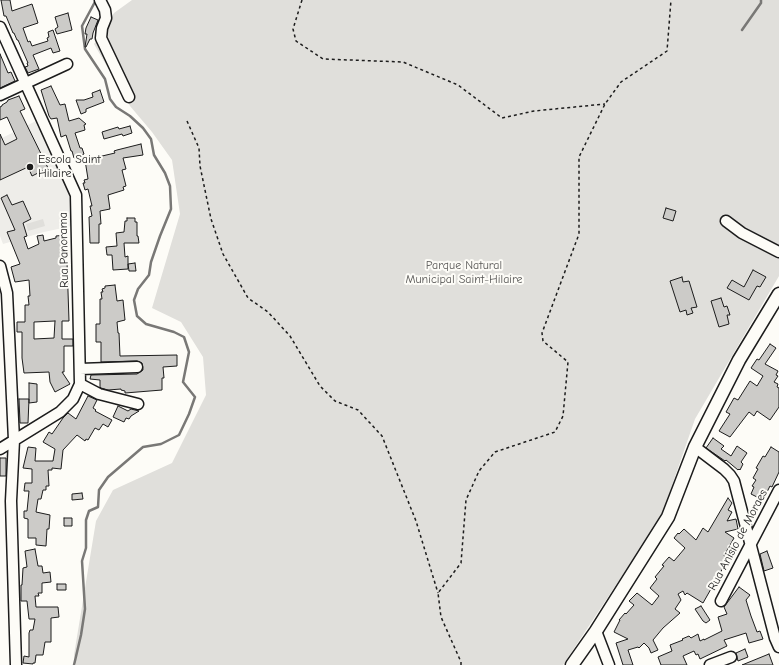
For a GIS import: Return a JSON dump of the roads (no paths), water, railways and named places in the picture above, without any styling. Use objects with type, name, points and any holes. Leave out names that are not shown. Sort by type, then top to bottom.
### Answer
[{"type":"main road","points":[[572,665],[596,631],[668,517],[695,447],[739,360],[779,294]]},
{"type":"street","points":[[100,0],[105,10],[106,18],[102,28],[101,38],[130,97]]},
{"type":"street","name":"Rua Panorama","points":[[0,27],[76,195],[80,369],[80,384],[73,399],[60,412],[0,448]]},
{"type":"street","points":[[0,95],[67,64]]},
{"type":"street","points":[[726,221],[742,233],[779,252]]},
{"type":"street","points":[[0,266],[7,293],[14,440],[12,501],[16,665]]},
{"type":"street","points":[[80,369],[137,367]]},
{"type":"street","points":[[80,384],[99,394],[138,404]]},
{"type":"street","points":[[695,447],[724,468],[734,481],[775,638],[779,647]]},
{"type":"street","name":"Rua Anisio de Moraes","points":[[721,601],[779,490]]},
{"type":"street","points":[[596,631],[609,665]]},
{"type":"street","points":[[710,665],[731,657]]},
{"type":"waterway","points":[[74,665],[85,609],[82,561],[86,548],[86,520],[89,511],[98,507],[99,490],[108,477],[143,447],[161,444],[179,435],[195,397],[183,382],[189,352],[184,337],[174,332],[146,324],[137,316],[134,300],[138,289],[149,275],[151,262],[171,209],[170,186],[165,173],[154,155],[151,139],[143,128],[130,116],[116,107],[110,99],[105,79],[85,49],[82,26],[96,0]]},
{"type":"waterway","points":[[742,30],[761,3],[761,0]]},
{"type":"place","name":"Escola Saint Hilaire","points":[[30,167]]},
{"type":"park label","name":"Parque Natural Municipal Saint-Hilaire","points":[[464,273]]}]
